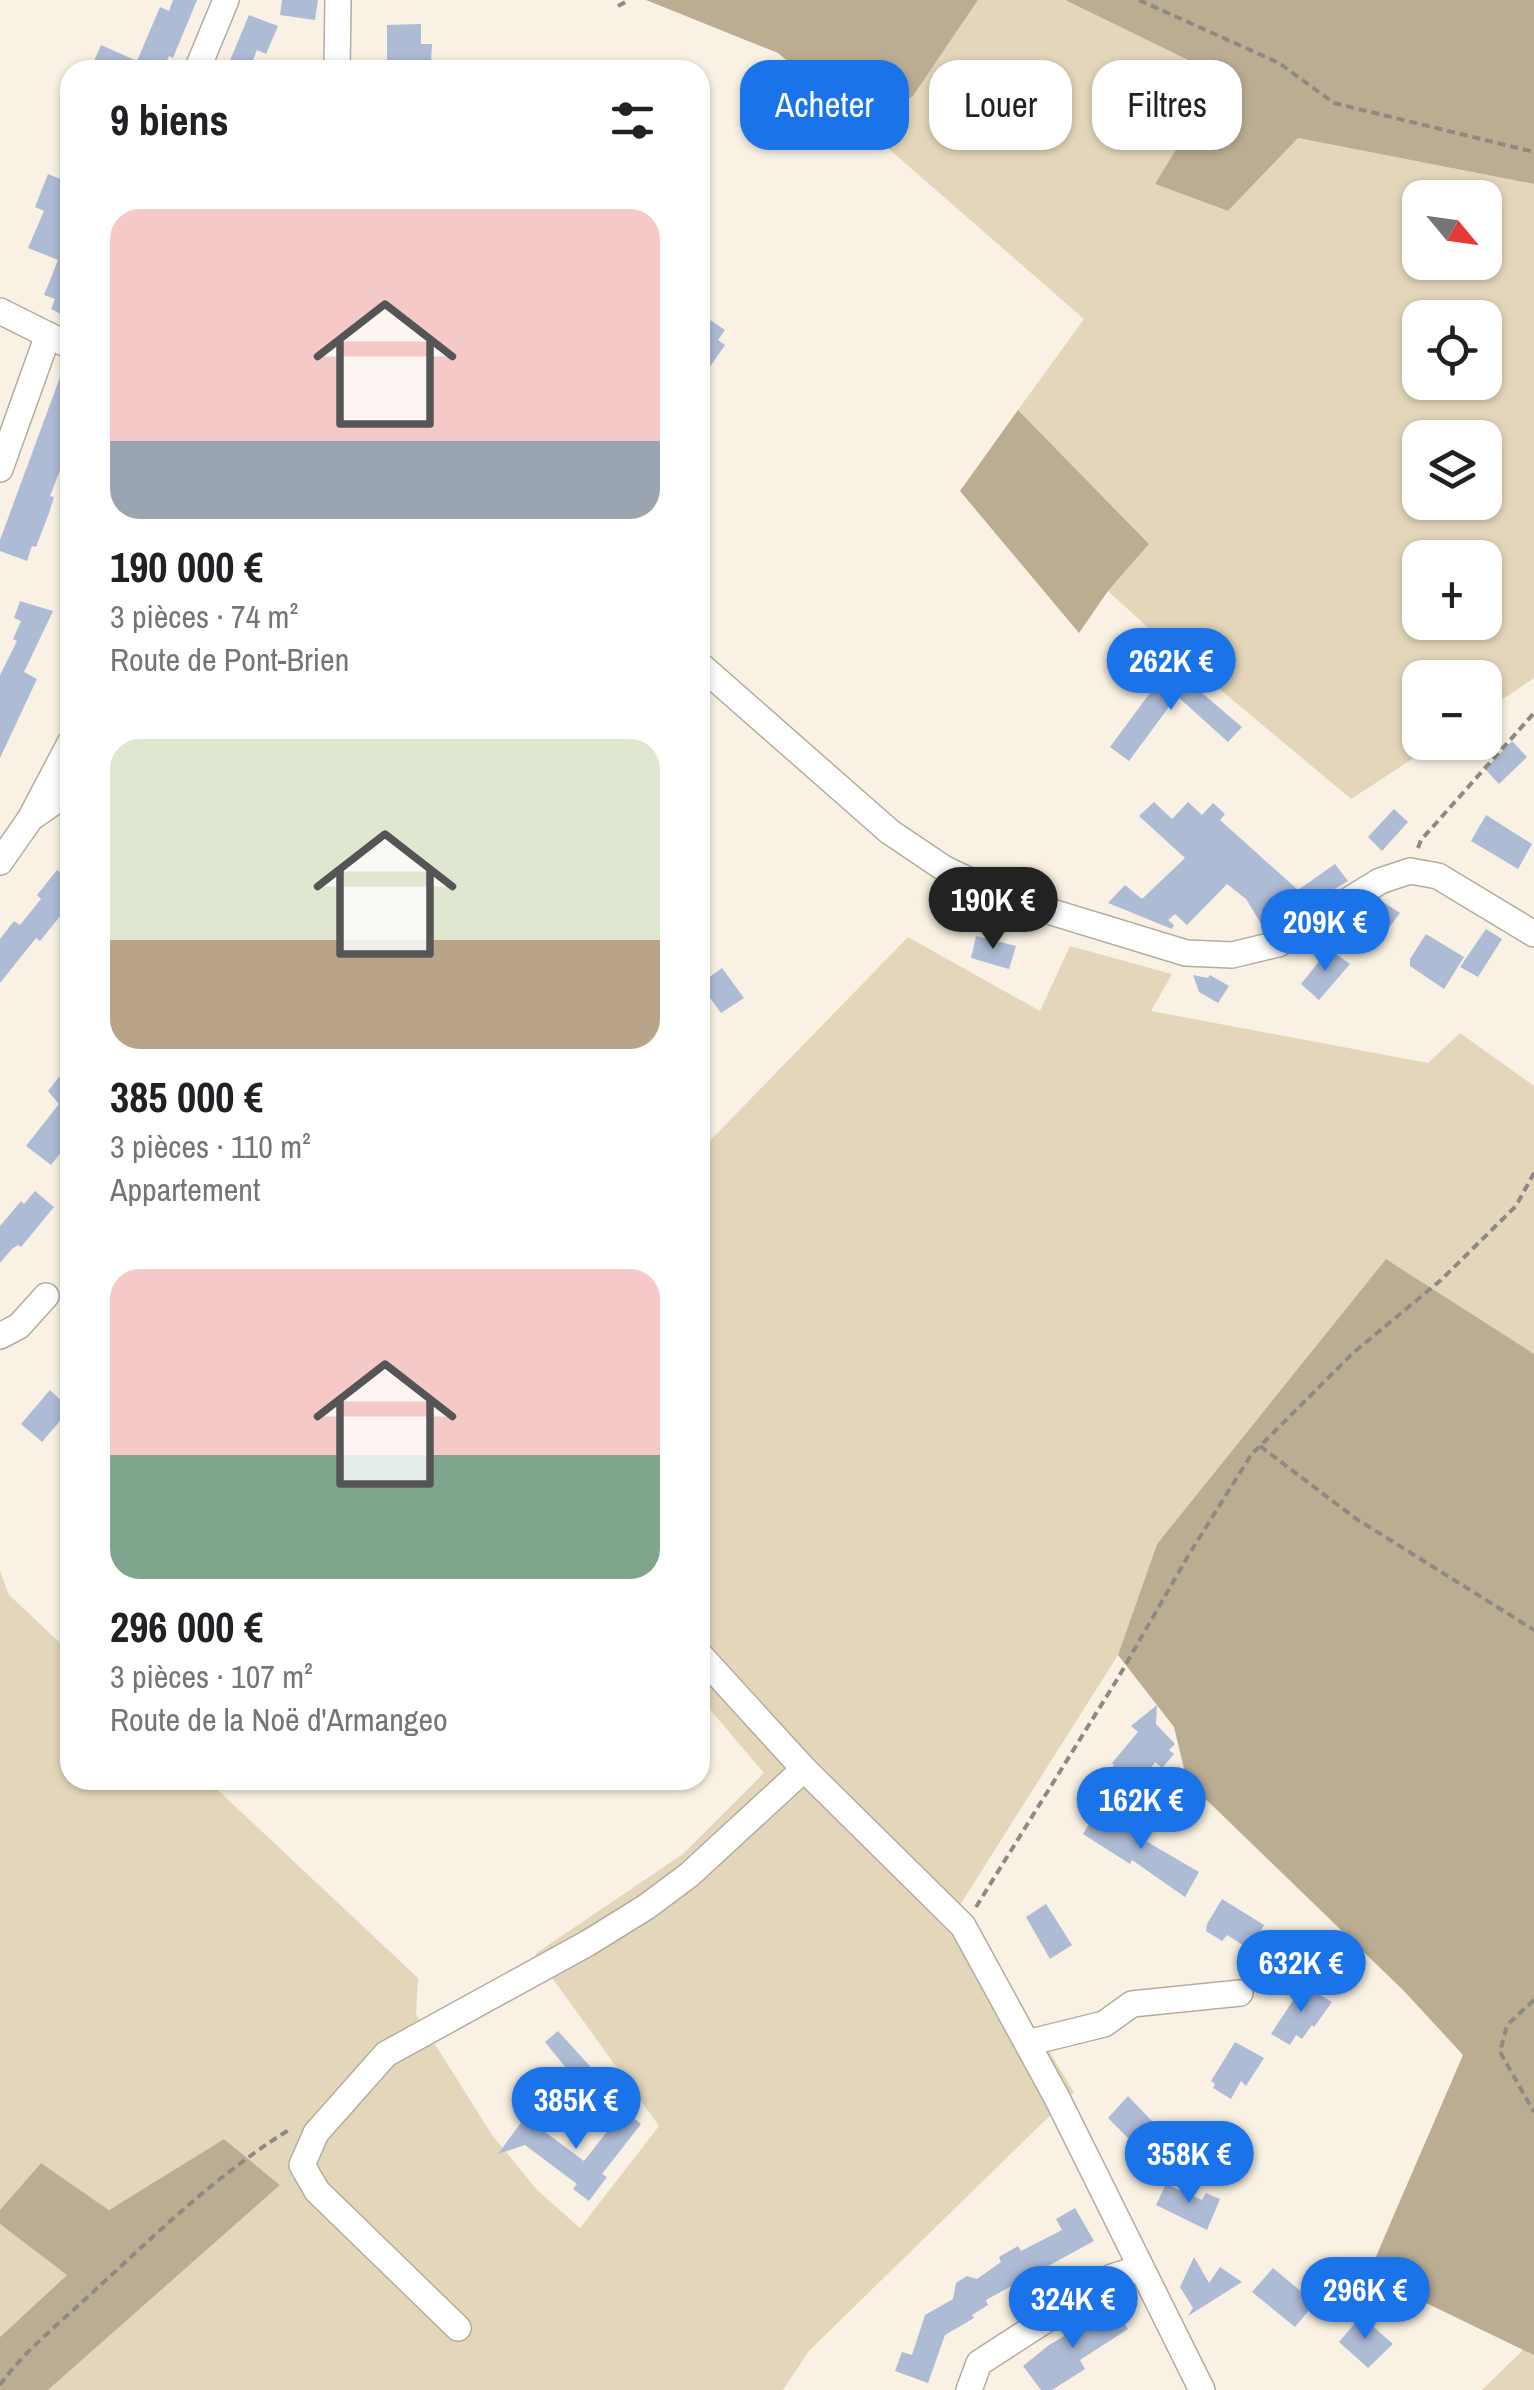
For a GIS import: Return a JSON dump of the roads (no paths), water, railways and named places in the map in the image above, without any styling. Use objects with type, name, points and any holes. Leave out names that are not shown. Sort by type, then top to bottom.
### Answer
[{"type":"street","points":[[201,60],[226,0]]},
{"type":"street","points":[[337,60],[338,0]]},
{"type":"street","points":[[0,311],[59,340],[0,470]]},
{"type":"street","points":[[710,673],[890,832],[945,869],[1006,898],[1110,931],[1186,953],[1232,955],[1278,944],[1380,881],[1410,871],[1438,876],[1534,934]]},
{"type":"street","points":[[0,862],[30,819],[60,762]]},
{"type":"street","points":[[30,819],[60,798]]},
{"type":"street","points":[[0,1336],[19,1326],[46,1296]]},
{"type":"street","points":[[710,1666],[804,1769],[963,1926],[1058,2098],[1202,2390]]},
{"type":"street","points":[[458,2328],[317,2191],[302,2164],[316,2132],[386,2054],[646,1907],[690,1875],[804,1769]]},
{"type":"street","points":[[1027,2043],[1104,2024],[1132,2004],[1240,1993]]},
{"type":"street","points":[[970,2390],[979,2362],[1112,2277],[1140,2268]]}]
